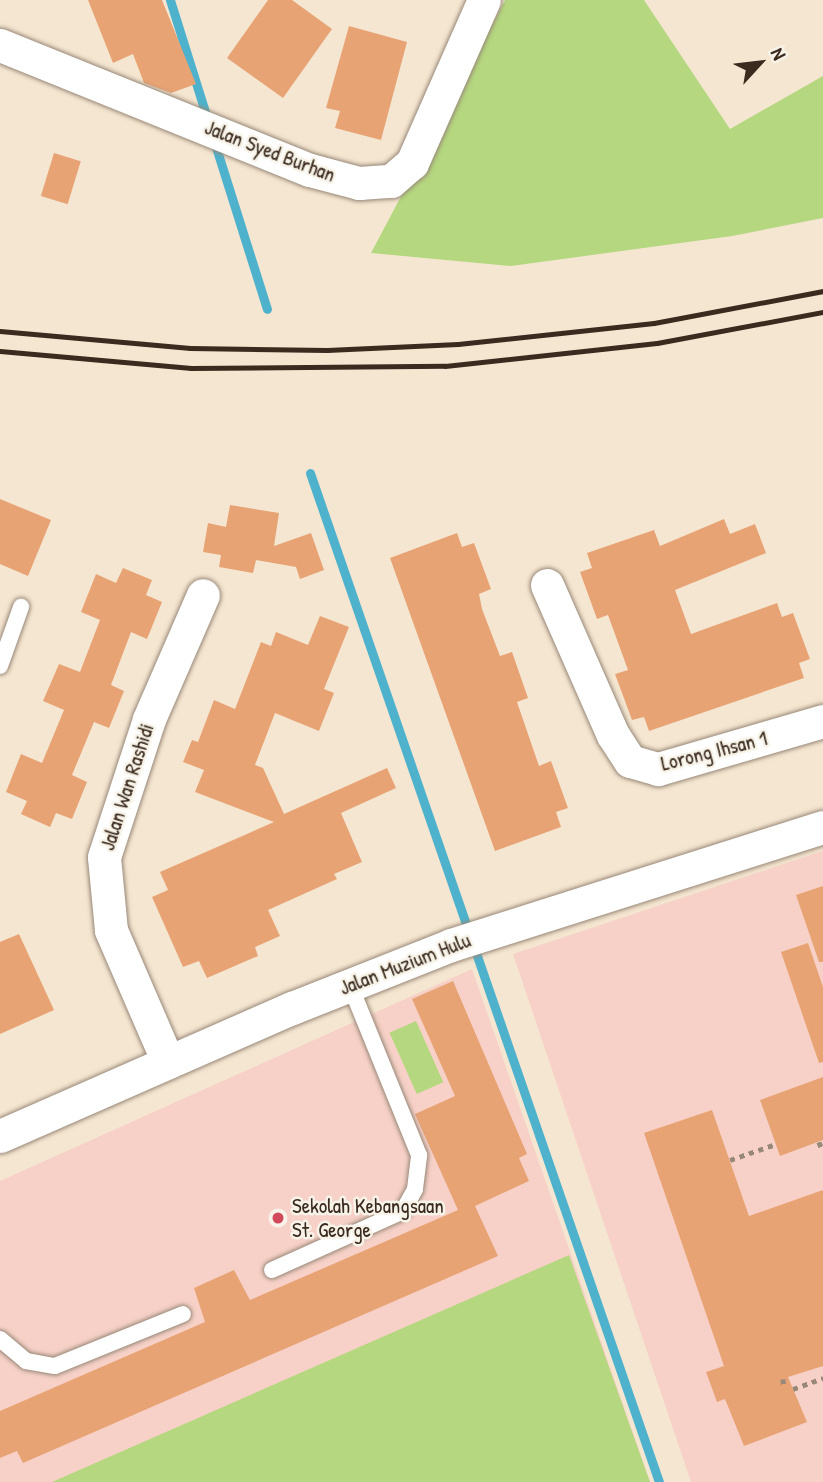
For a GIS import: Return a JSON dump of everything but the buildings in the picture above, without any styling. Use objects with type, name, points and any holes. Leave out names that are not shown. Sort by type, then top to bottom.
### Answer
[{"type":"street","name":"Jalan Syed Burhan","points":[[0,45],[197,122],[265,152],[359,183],[391,181],[412,163],[484,0]]},
{"type":"street","name":"Lorong Ihsan 1","points":[[547,585],[613,735],[630,761],[658,769],[823,721]]},
{"type":"street","name":"Jalan Wan Rashidi","points":[[168,1062],[111,930],[104,857],[119,800],[149,719],[203,595]]},
{"type":"street","name":"Jalan Muzium Hulu","points":[[0,1136],[168,1062],[451,945],[823,827]]},
{"type":"lane","points":[[0,666],[21,607]]},
{"type":"lane","points":[[272,1270],[402,1211],[415,1189],[419,1155],[350,985]]},
{"type":"lane","points":[[0,1339],[26,1361],[55,1366],[183,1314]]},
{"type":"path","points":[[819,1142],[823,1151]]},
{"type":"path","points":[[730,1160],[776,1144]]},
{"type":"path","points":[[793,1389],[823,1378]]},
{"type":"shaded area","points":[[823,851],[823,1482],[691,1482],[513,954]]},
{"type":"shaded area","name":"Sekolah Kebangsaan St. George","points":[[472,969],[650,1482],[0,1482],[0,1181]]},
{"type":"green space","points":[[505,0],[644,0],[730,129],[823,76],[823,218],[732,236],[511,266],[371,253]]},
{"type":"green space","points":[[416,1021],[443,1082],[417,1094],[390,1033]]},
{"type":"green space","points":[[569,1255],[650,1482],[52,1482]]},
{"type":"waterway","points":[[170,0],[208,121]]},
{"type":"waterway","points":[[214,141],[267,309]]},
{"type":"waterway","points":[[310,473],[659,1482]]},
{"type":"railway","points":[[0,331],[190,348],[327,350],[458,344],[654,323],[823,291]]},
{"type":"railway","points":[[0,351],[191,368],[445,366],[657,343],[823,312]]},
{"type":"place","name":"Sekolah Kebangsaan St. George","points":[[278,1218]]}]
